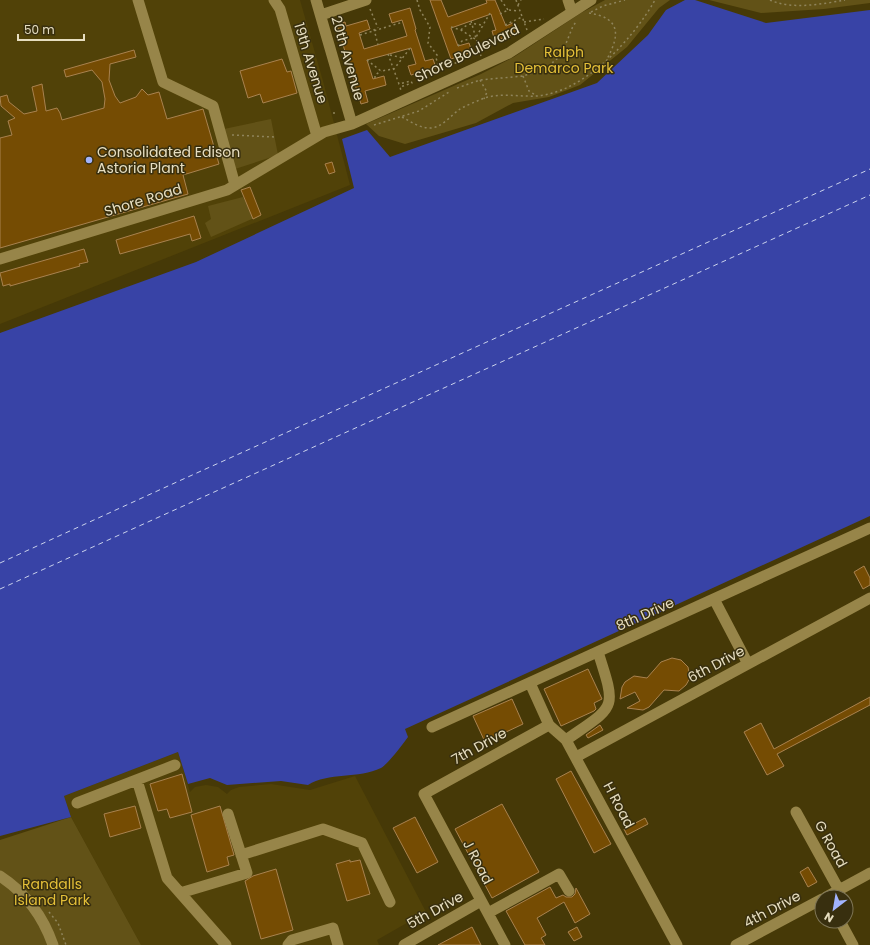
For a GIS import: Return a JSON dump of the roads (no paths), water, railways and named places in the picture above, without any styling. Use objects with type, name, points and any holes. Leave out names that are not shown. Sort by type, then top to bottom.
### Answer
[{"type":"street","points":[[138,0],[163,82],[212,106],[235,186]]},
{"type":"street","name":"19th Avenue","points":[[274,0],[280,9],[317,136]]},
{"type":"street","name":"20th Avenue","points":[[316,0],[352,124]]},
{"type":"street","points":[[568,0],[575,16]]},
{"type":"street","name":"Shore Boulevard","points":[[352,124],[508,53],[575,16],[591,0]]},
{"type":"street","points":[[321,15],[368,4]]},
{"type":"street","name":"Shore Road","points":[[0,259],[227,190],[324,132],[352,124]]},
{"type":"street","name":"8th Drive","points":[[432,727],[870,528]]},
{"type":"street","name":"6th Drive","points":[[576,757],[870,598]]},
{"type":"street","points":[[714,599],[748,664]]},
{"type":"street","points":[[566,740],[606,711],[610,702],[610,692],[598,652]]},
{"type":"street","name":"H Road","points":[[530,683],[549,725],[566,740],[576,757],[677,945]]},
{"type":"street","name":"7th Drive","points":[[424,794],[549,725]]},
{"type":"street","points":[[77,803],[175,765]]},
{"type":"street","points":[[137,780],[167,878],[226,945]]},
{"type":"street","name":"J Road","points":[[424,794],[505,945]]},
{"type":"street","name":"G Road","points":[[796,812],[838,889]]},
{"type":"street","points":[[180,893],[247,874],[228,814]]},
{"type":"street","points":[[241,855],[323,829],[362,842],[390,902]]},
{"type":"street","name":"4th Drive","points":[[841,889],[870,873]]},
{"type":"street","points":[[488,913],[559,874],[569,892]]},
{"type":"street","points":[[0,876],[20,891],[36,910],[53,945]]},
{"type":"street","name":"5th Drive","points":[[404,945],[482,901]]},
{"type":"street","name":"4th Drive","points":[[736,945],[814,903]]},
{"type":"street","points":[[288,945],[292,940],[333,928],[338,945]]},
{"type":"street","points":[[844,929],[853,945]]},
{"type":"place","name":"Consolidated Edison Astoria Plant","points":[[89,160]]},
{"type":"park label","name":"Ralph Demarco Park","points":[[564,60]]},
{"type":"park label","name":"Randalls Island Park","points":[[52,892]]}]
